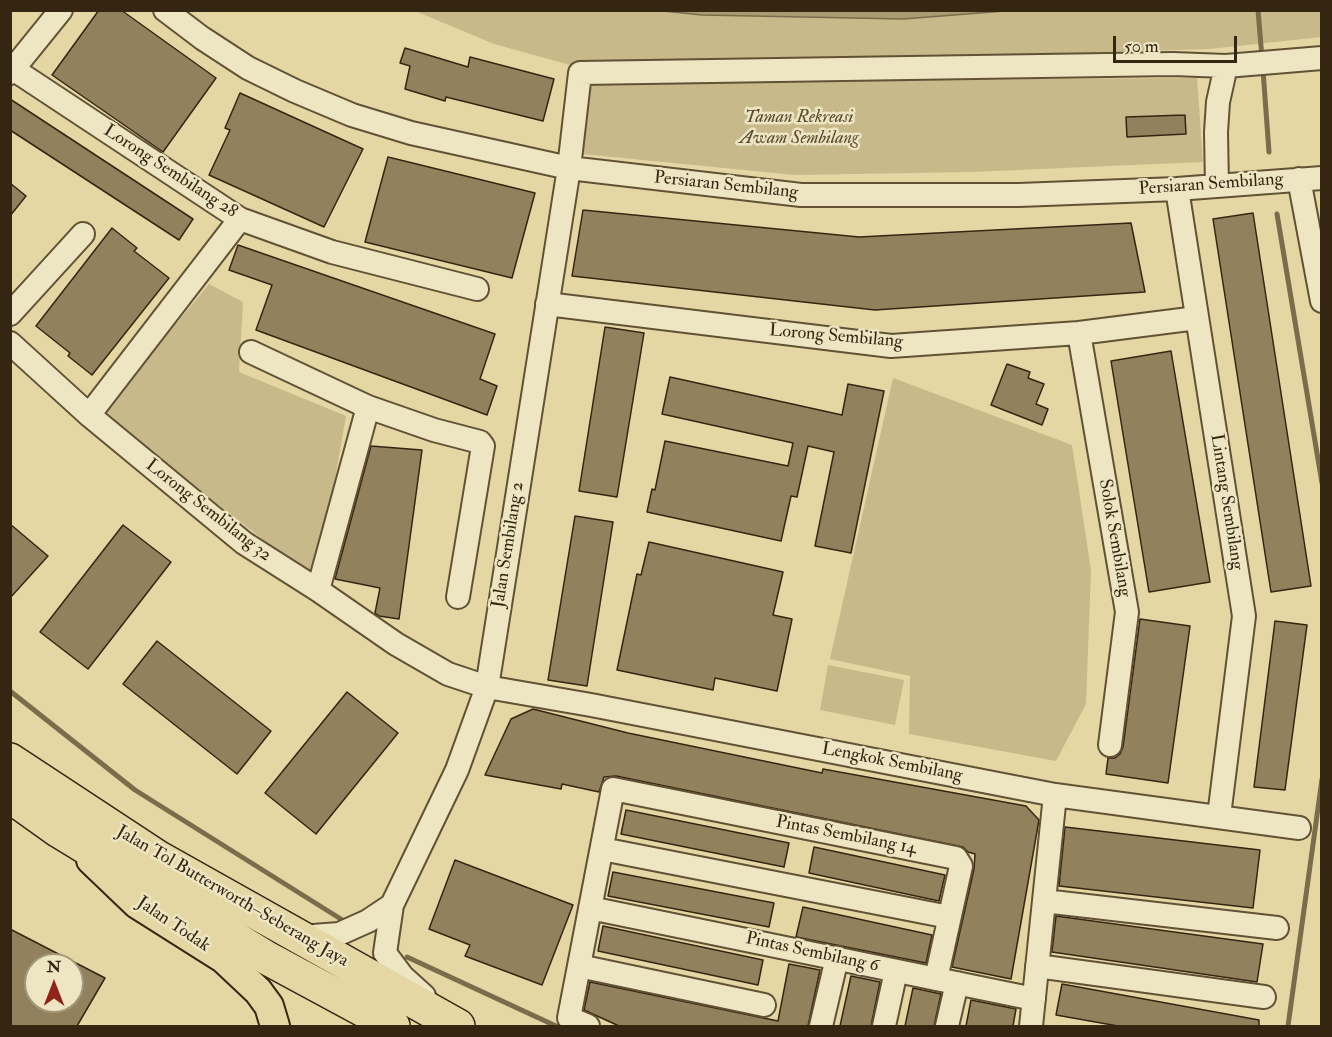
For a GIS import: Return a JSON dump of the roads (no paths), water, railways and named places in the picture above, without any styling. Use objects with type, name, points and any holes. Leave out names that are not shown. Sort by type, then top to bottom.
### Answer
[{"type":"highway","name":"Jalan Tol Butterworth–Seberang Jaya","points":[[10,760],[159,858],[455,1025]]},
{"type":"highway","name":"Jalan Tol Butterworth–Seberang Jaya","points":[[10,796],[59,831],[267,958],[393,1026]]},
{"type":"main road","name":"Jalan Todak","points":[[59,831],[137,904],[224,959],[258,991],[269,1006],[275,1026]]},
{"type":"street","points":[[12,71],[61,10]]},
{"type":"street","name":"Persiaran Sembilang","points":[[165,10],[248,68],[352,115],[411,133],[569,168],[801,195],[1019,195],[1177,189],[1322,178]]},
{"type":"street","points":[[1216,186],[1218,102],[1226,66],[1322,58]]},
{"type":"street","name":"Jalan Sembilang 2","points":[[455,1025],[403,977],[385,953],[392,905],[457,770],[487,687],[569,168],[580,73],[1173,64],[1226,66]]},
{"type":"street","name":"Lorong Sembilang 28","points":[[12,71],[240,219],[332,252],[477,289]]},
{"type":"street","points":[[1299,179],[1322,301]]},
{"type":"street","name":"Lintang Sembilang","points":[[1177,189],[1244,616],[1219,816]]},
{"type":"street","points":[[89,415],[240,219]]},
{"type":"street","points":[[10,314],[83,234]]},
{"type":"street","name":"Lorong Sembilang","points":[[548,304],[891,346],[1079,333],[1197,318]]},
{"type":"street","name":"Solok Sembilang","points":[[1079,333],[1127,612],[1110,745]]},
{"type":"street","name":"Lorong Sembilang 32","points":[[10,343],[89,415],[244,543],[318,590],[396,644],[448,674],[487,687]]},
{"type":"street","points":[[251,352],[368,407],[434,430],[480,442],[483,446],[458,597]]},
{"type":"street","points":[[318,590],[368,407]]},
{"type":"street","name":"Lengkok Sembilang","points":[[487,687],[1055,795],[1299,828]]},
{"type":"street","name":"Pintas Sembilang 14","points":[[602,849],[613,789],[956,858],[961,866],[949,917],[946,981],[947,1026]]},
{"type":"street","points":[[1031,1026],[1055,795]]},
{"type":"street","points":[[588,1026],[569,1018],[602,849],[949,917]]},
{"type":"street","points":[[1044,901],[1277,928]]},
{"type":"street","points":[[299,937],[339,934],[368,921],[392,905]]},
{"type":"street","name":"Pintas Sembilang 6","points":[[590,908],[1034,999]]},
{"type":"street","points":[[821,1026],[837,958]]},
{"type":"street","points":[[579,966],[764,1005]]},
{"type":"street","points":[[1037,966],[1264,997]]},
{"type":"street","points":[[884,1026],[896,970]]},
{"type":"waterway","points":[[1258,10],[1262,58]]},
{"type":"waterway","points":[[1263,70],[1269,152]]},
{"type":"waterway","points":[[1277,214],[1322,483]]},
{"type":"waterway","points":[[10,691],[135,790],[344,921]]},
{"type":"waterway","points":[[1288,1026],[1322,779]]},
{"type":"waterway","points":[[407,957],[556,1026]]},
{"type":"park label","name":"Taman Rekreasi Awam Sembilang","points":[[799,128]]}]
